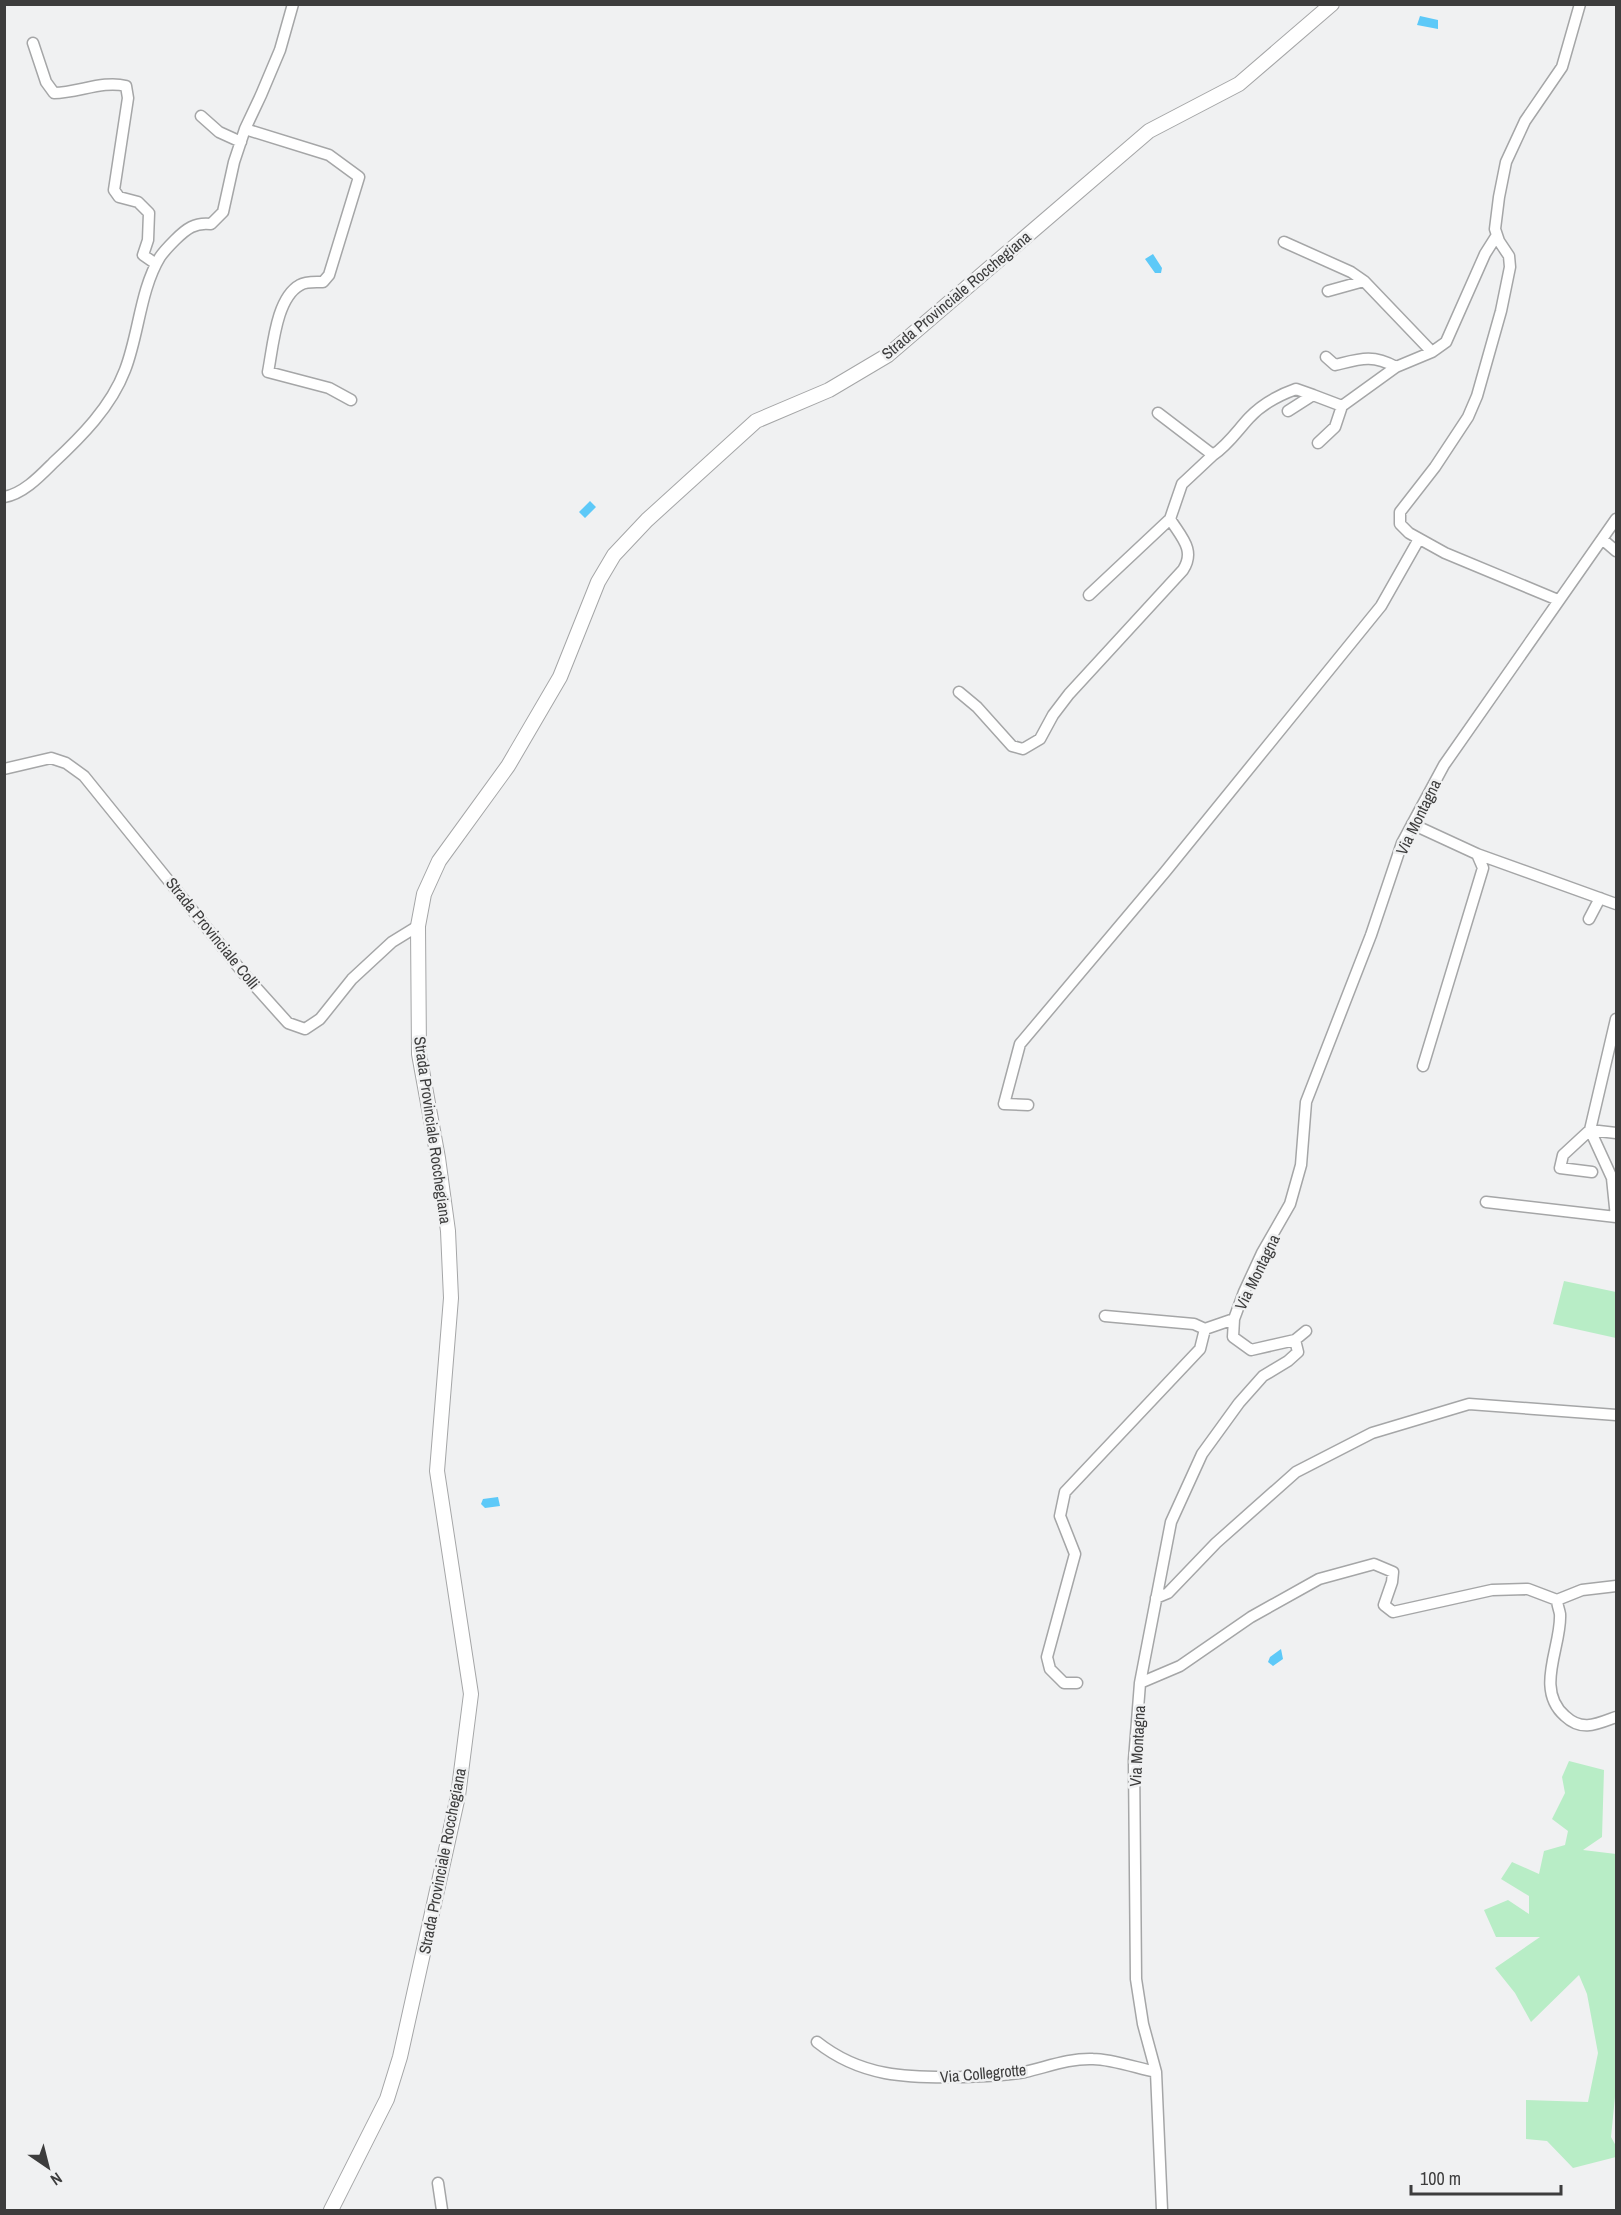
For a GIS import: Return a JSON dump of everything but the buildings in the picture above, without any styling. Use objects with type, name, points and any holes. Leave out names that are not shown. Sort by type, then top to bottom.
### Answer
[{"type":"main road","name":"Strada Provinciale Rocchegiana","points":[[331,2211],[387,2099],[400,2057],[458,1796],[471,1694],[437,1471],[451,1298],[448,1231],[438,1158],[419,1054],[418,926],[424,894],[439,861],[508,766],[560,677],[598,582],[614,555],[647,520],[756,421],[830,390],[888,355],[1149,131],[1239,84],[1332,4]]},
{"type":"street","points":[[4,497],[10,496],[36,479],[104,410],[125,371],[152,272],[161,255],[186,228],[200,223],[211,224],[223,212],[240,142],[280,50],[293,4]]},
{"type":"street","points":[[1558,600],[1445,553],[1419,539],[1400,524],[1400,513],[1435,467],[1468,417],[1478,396],[1501,311],[1509,267],[1509,256],[1495,229],[1498,197],[1506,162],[1525,121],[1562,67],[1580,4]]},
{"type":"street","points":[[33,43],[46,82],[54,93],[68,93],[114,83],[126,86],[128,98],[114,190],[119,197],[138,202],[149,213],[148,240],[143,255],[156,264]]},
{"type":"street","points":[[201,116],[219,132],[240,142]]},
{"type":"street","points":[[245,129],[329,155],[359,177],[329,275],[323,282],[302,283],[282,303],[268,372],[329,388],[351,400]]},
{"type":"street","points":[[1318,443],[1335,428],[1342,406],[1396,367],[1432,352],[1446,342],[1485,254],[1497,235]]},
{"type":"street","points":[[1284,242],[1351,272],[1364,281],[1432,352]]},
{"type":"street","points":[[1328,291],[1364,281]]},
{"type":"street","points":[[1326,357],[1335,365],[1367,357],[1384,360],[1396,367]]},
{"type":"street","points":[[1089,595],[1170,519],[1182,484],[1224,448],[1250,416],[1279,395],[1296,389],[1342,406]]},
{"type":"street","points":[[1288,411],[1313,395]]},
{"type":"street","points":[[1158,413],[1214,455]]},
{"type":"street","points":[[959,692],[977,706],[1012,746],[1023,749],[1040,739],[1053,714],[1069,694],[1189,561],[1189,551],[1170,519]]},
{"type":"street","name":"Via Montagna","points":[[1162,2211],[1156,2072],[1143,2024],[1136,1979],[1134,1760],[1140,1683],[1171,1522],[1203,1454],[1239,1403],[1263,1377],[1298,1352],[1295,1340],[1251,1350],[1233,1337],[1234,1319],[1262,1253],[1290,1204],[1301,1165],[1306,1102],[1371,935],[1402,843],[1444,765],[1617,519]]},
{"type":"street","points":[[1028,1105],[1004,1104],[1020,1044],[1165,872],[1381,606],[1419,539]]},
{"type":"street","points":[[1602,539],[1617,551]]},
{"type":"street","name":"Strada Provinciale Colli","points":[[4,768],[51,758],[66,763],[84,776],[244,974],[288,1023],[305,1029],[320,1019],[352,979],[392,942],[418,926]]},
{"type":"street","points":[[1412,824],[1478,854],[1617,904]]},
{"type":"street","points":[[1423,1066],[1483,868],[1478,854]]},
{"type":"street","points":[[1589,919],[1600,898]]},
{"type":"street","points":[[1592,1172],[1560,1168],[1563,1155],[1590,1130],[1617,1019]]},
{"type":"street","points":[[1590,1130],[1617,1133]]},
{"type":"street","points":[[1486,1202],[1616,1217],[1612,1178],[1590,1130]]},
{"type":"street","points":[[1105,1316],[1194,1324],[1205,1329],[1234,1319]]},
{"type":"street","points":[[1077,1683],[1064,1683],[1050,1669],[1047,1657],[1075,1554],[1060,1516],[1065,1492],[1200,1349],[1205,1329]]},
{"type":"street","points":[[1295,1340],[1306,1331]]},
{"type":"street","points":[[1155,1598],[1168,1593],[1216,1543],[1296,1472],[1372,1433],[1469,1404],[1617,1415]]},
{"type":"street","points":[[1140,1683],[1180,1666],[1251,1617],[1319,1579],[1374,1564],[1393,1572],[1392,1582],[1383,1605],[1394,1612],[1492,1590],[1528,1589],[1557,1600],[1582,1590],[1617,1586]]},
{"type":"street","points":[[1557,1600],[1560,1615],[1552,1662],[1550,1694],[1562,1714],[1576,1725],[1594,1725],[1617,1717]]},
{"type":"street","name":"Via Collegrotte","points":[[817,2042],[833,2055],[880,2073],[929,2078],[1023,2072],[1060,2063],[1093,2059],[1156,2072]]},
{"type":"street","points":[[438,2183],[442,2211]]},
{"type":"green space","points":[[1564,1281],[1616,1292],[1616,1338],[1553,1324]]},
{"type":"green space","points":[[1569,1761],[1604,1770],[1602,1837],[1583,1850],[1616,1854],[1616,2087],[1611,2137],[1616,2146],[1616,2157],[1573,2168],[1547,2141],[1526,2139],[1526,2100],[1588,2102],[1598,2053],[1587,1994],[1579,1975],[1531,2022],[1515,1993],[1495,1968],[1540,1937],[1496,1937],[1484,1910],[1508,1900],[1529,1914],[1529,1896],[1501,1879],[1512,1862],[1539,1874],[1544,1851],[1565,1845],[1568,1831],[1552,1819],[1565,1793],[1562,1777]]},
{"type":"water","points":[[1420,16],[1438,20],[1438,29],[1417,25]]},
{"type":"water","points":[[1153,254],[1162,268],[1161,273],[1155,273],[1145,259]]},
{"type":"water","points":[[590,501],[596,507],[585,518],[579,512]]},
{"type":"water","points":[[498,1497],[500,1506],[485,1508],[481,1504],[483,1499]]},
{"type":"water","points":[[1281,1649],[1283,1659],[1273,1666],[1268,1662],[1270,1657]]}]
